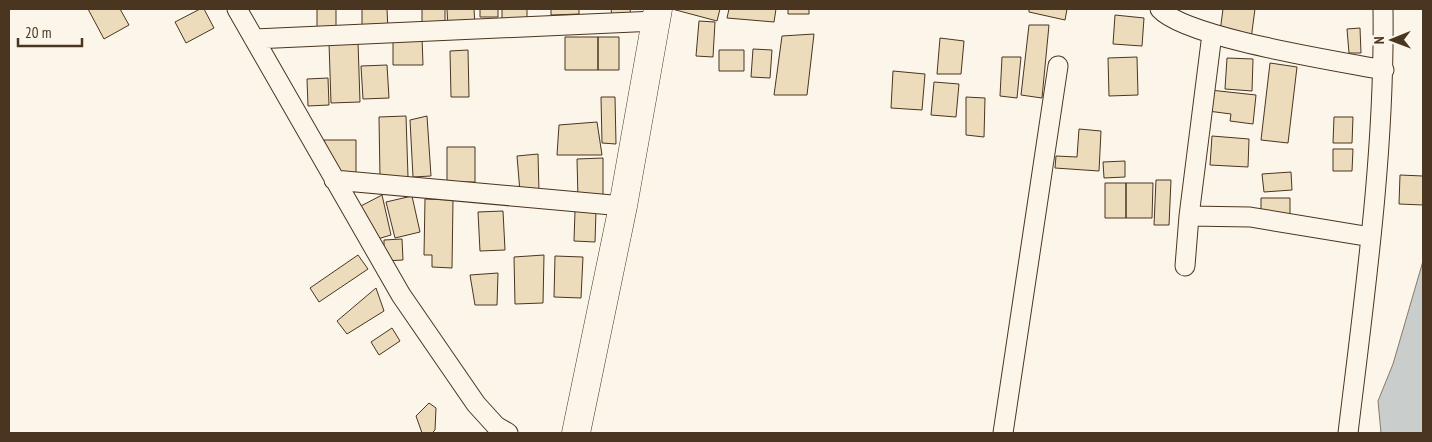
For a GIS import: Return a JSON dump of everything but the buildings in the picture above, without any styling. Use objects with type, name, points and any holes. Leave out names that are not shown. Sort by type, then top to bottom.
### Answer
[{"type":"main road","points":[[576,433],[623,206],[657,15]]},
{"type":"street","points":[[237,9],[401,295],[476,404],[496,426],[508,433]]},
{"type":"street","points":[[1160,9],[1177,21],[1212,34],[1384,70]]},
{"type":"street","points":[[1348,433],[1371,237],[1384,70],[1383,9]]},
{"type":"street","points":[[254,39],[657,15]]},
{"type":"street","points":[[1185,266],[1189,216],[1212,34]]},
{"type":"street","points":[[1003,433],[1058,66]]},
{"type":"street","points":[[334,180],[623,206]]},
{"type":"street","points":[[1189,216],[1250,217],[1371,237]]},
{"type":"shaded area","points":[[1423,261],[1423,433],[1381,433],[1378,401],[1393,364]]}]
